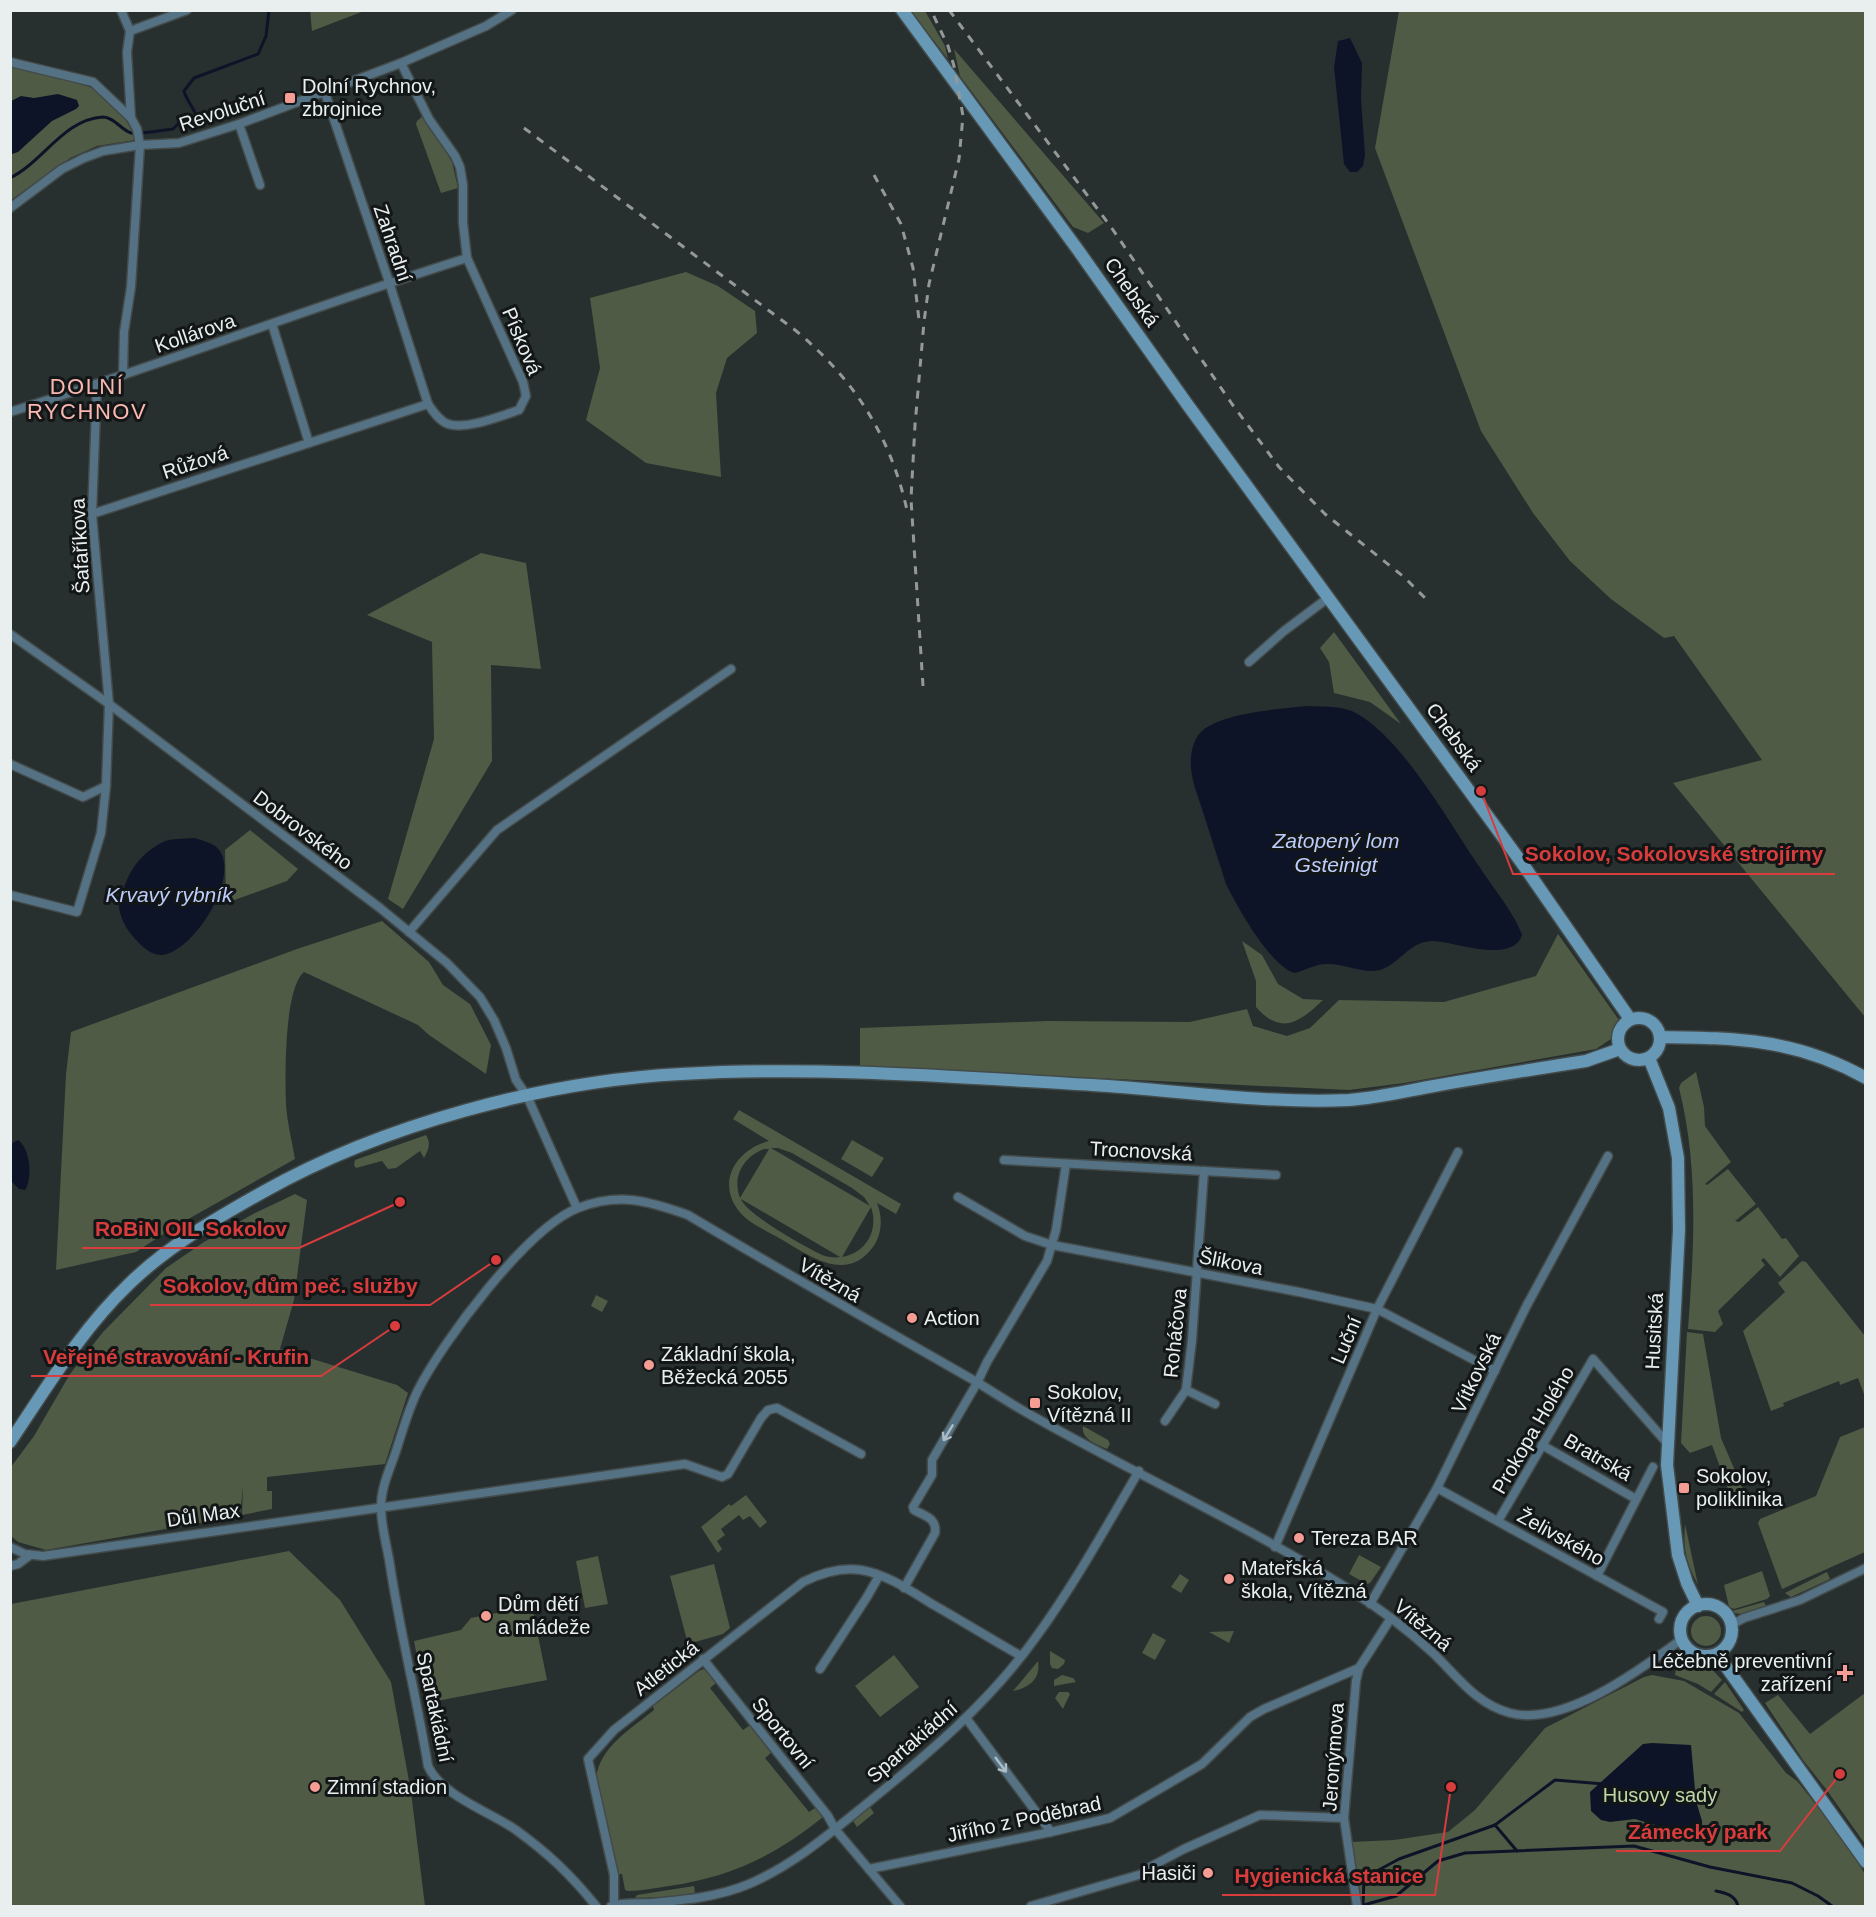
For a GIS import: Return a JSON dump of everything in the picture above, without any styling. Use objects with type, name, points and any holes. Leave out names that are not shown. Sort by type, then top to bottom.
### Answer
[{"type":"street","points":[[121,10],[130,31],[127,52],[131,118],[139,137],[131,287],[124,332],[123,375]]},
{"type":"street","points":[[130,31],[187,10]]},
{"type":"street","name":"Revoluční","points":[[10,208],[63,169],[84,158],[139,137],[179,143],[239,124],[401,63],[486,26],[513,10]]},
{"type":"street","name":"Chebská","points":[[902,10],[1524,866],[1630,1020]]},
{"type":"street","points":[[10,62],[93,82],[131,118]]},
{"type":"street","name":"Písková","points":[[401,63],[429,118],[460,167],[467,258],[523,382],[526,396],[519,410],[478,423],[458,425],[448,424],[428,404]]},
{"type":"street","name":"Zahradní","points":[[325,93],[428,404]]},
{"type":"street","points":[[239,124],[260,185]]},
{"type":"street","points":[[389,282],[467,258]]},
{"type":"street","name":"Kollárova","points":[[10,412],[389,282]]},
{"type":"street","points":[[272,324],[309,443]]},
{"type":"street","name":"Šafaříkova","points":[[10,895],[77,912],[101,833],[106,786],[109,704],[92,514],[97,384]]},
{"type":"street","name":"Růžová","points":[[92,514],[428,404]]},
{"type":"street","points":[[1249,662],[1284,631],[1328,598]]},
{"type":"street","name":"Dobrovského","points":[[10,634],[109,704],[447,963],[480,997],[494,1020],[516,1080],[527,1096],[577,1208]]},
{"type":"street","points":[[408,932],[497,830],[731,669]]},
{"type":"street","points":[[10,764],[83,797],[106,786]]},
{"type":"street","points":[[1636,1018],[1647,1019],[1656,1026],[1660,1037],[1659,1047],[1648,1058],[1632,1059],[1618,1043],[1619,1032],[1625,1023],[1636,1018]]},
{"type":"street","points":[[1660,1037],[1733,1038],[1779,1044],[1823,1057],[1866,1078]]},
{"type":"street","points":[[10,1442],[64,1360],[108,1305],[133,1280],[182,1241],[209,1223],[310,1166],[437,1119],[527,1096],[585,1085],[677,1074],[830,1071],[1098,1085],[1271,1099],[1352,1100],[1586,1061],[1620,1048]]},
{"type":"street","name":"Husitská","points":[[1648,1058],[1669,1108],[1679,1175],[1668,1482],[1678,1555],[1687,1583],[1698,1606]]},
{"type":"street","name":"Luční","points":[[1275,1547],[1377,1310],[1458,1152]]},
{"type":"street","name":"Vítkovská","points":[[1370,1604],[1437,1488],[1532,1295],[1608,1156]]},
{"type":"street","name":"Trocnovská","points":[[1004,1160],[1276,1175]]},
{"type":"street","points":[[904,1588],[935,1533],[935,1524],[931,1518],[914,1510],[914,1507],[932,1475],[932,1460],[1047,1261],[1052,1245],[1066,1164]]},
{"type":"street","name":"Roháčova","points":[[1165,1421],[1186,1390],[1192,1340],[1204,1171]]},
{"type":"street","name":"Šlikova","points":[[958,1197],[1025,1236],[1052,1245],[1299,1292],[1377,1310],[1495,1371]]},
{"type":"street","name":"Vítězná","points":[[381,1507],[383,1488],[414,1400],[441,1351],[480,1300],[530,1243],[560,1218],[577,1208],[627,1198],[659,1205],[688,1215],[1028,1413],[1196,1502],[1275,1547],[1391,1618],[1433,1653],[1473,1694],[1490,1705],[1518,1714],[1550,1712],[1590,1697],[1646,1664],[1682,1639]]},
{"type":"street","name":"Prokopa Holého","points":[[1498,1521],[1593,1359],[1668,1443]]},
{"type":"street","name":"Roháčova","points":[[1186,1390],[1215,1404]]},
{"type":"street","points":[[381,1507],[685,1464],[722,1477],[728,1474],[761,1418],[768,1410],[777,1408],[861,1454]]},
{"type":"street","name":"Bratrská","points":[[1542,1445],[1636,1498]]},
{"type":"street","points":[[1597,1576],[1653,1467]]},
{"type":"street","name":"Spartakiádní","points":[[613,1906],[706,1897],[730,1891],[782,1868],[916,1764],[966,1718],[1036,1638],[1138,1472]]},
{"type":"street","name":"Želivského","points":[[1437,1488],[1663,1612],[1659,1619]]},
{"type":"street","name":"Důl Max","points":[[10,1546],[30,1555],[43,1556],[381,1507]]},
{"type":"street","name":"Spartakiádní","points":[[381,1507],[394,1594],[431,1773],[441,1784],[516,1830],[562,1867],[596,1906]]},
{"type":"street","name":"Důl Max","points":[[10,1566],[30,1555]]},
{"type":"street","points":[[1731,1625],[1744,1618],[1800,1600],[1866,1568]]},
{"type":"street","name":"Atletická","points":[[613,1906],[614,1875],[588,1759],[614,1730],[787,1593],[812,1577],[847,1569],[863,1570],[879,1576],[904,1588],[1021,1656]]},
{"type":"street","points":[[820,1669],[879,1576]]},
{"type":"street","points":[[1706,1605],[1717,1607],[1726,1614],[1731,1625],[1729,1642],[1717,1654],[1704,1656],[1695,1654],[1687,1648],[1680,1631],[1683,1619],[1691,1609],[1706,1605]]},
{"type":"street","name":"Jeronýmova","points":[[1357,1906],[1344,1818],[1355,1690],[1359,1668],[1391,1618]]},
{"type":"street","points":[[1717,1654],[1866,1862]]},
{"type":"street","name":"Sportovní","points":[[703,1659],[828,1816],[835,1829],[900,1906]]},
{"type":"street","name":"Jiřího z Poděbrad","points":[[869,1869],[1052,1832],[1116,1815],[1202,1764],[1250,1717],[1359,1668]]},
{"type":"street","points":[[966,1718],[1052,1832]]},
{"type":"street","points":[[1031,1906],[1142,1874],[1150,1867],[1260,1815],[1344,1818]]},
{"type":"green space","points":[[310,10],[364,10],[364,11],[312,31]]},
{"type":"green space","points":[[911,11],[925,11],[945,46],[948,59]]},
{"type":"green space","points":[[1399,11],[1865,11],[1865,1017],[1673,783],[1762,760],[1674,636],[1664,638],[1611,599],[1570,561],[1533,513],[1481,431],[1375,148]]},
{"type":"green space","points":[[954,49],[1104,223],[1088,233],[1073,227],[960,76]]},
{"type":"green space","points":[[11,65],[90,87],[97,91],[124,117],[135,140],[97,146],[70,158],[11,200]]},
{"type":"green space","points":[[424,115],[452,162],[458,188],[441,193],[416,124]]},
{"type":"green space","points":[[686,272],[718,286],[755,311],[757,333],[727,358],[716,393],[721,477],[646,463],[586,420],[600,368],[590,298]]},
{"type":"green space","points":[[481,553],[526,563],[541,669],[491,665],[492,761],[403,909],[388,899],[434,739],[432,642],[367,615]]},
{"type":"green space","points":[[1334,632],[1401,724],[1370,702],[1334,693],[1329,662],[1320,648]]},
{"type":"green space","points":[[250,830],[298,869],[287,881],[226,903],[225,850]]},
{"type":"green space","points":[[382,921],[429,962],[443,985],[470,1004],[491,1045],[486,1074],[418,1025],[304,972],[297,981],[289,1014],[286,1054],[288,1125],[295,1159],[174,1227],[136,1252],[56,1270],[66,1074],[71,1032],[297,949]]},
{"type":"green space","points":[[1558,934],[1619,1020],[1611,1039],[1596,1049],[1404,1083],[1349,1090],[860,1067],[860,1028],[1048,1021],[1190,1022],[1247,1009],[1253,1026],[1287,1036],[1310,1028],[1339,1000],[1444,1002],[1536,976]]},
{"type":"green space","points":[[1242,941],[1262,955],[1278,984],[1303,999],[1323,1000],[1298,1020],[1290,1023],[1274,1021],[1265,1016],[1256,1007],[1256,981]]},
{"type":"green space","points":[[1696,1072],[1704,1107],[1705,1126],[1731,1162],[1705,1184],[1707,1185],[1728,1169],[1756,1204],[1735,1221],[1739,1222],[1758,1207],[1782,1239],[1786,1238],[1799,1256],[1780,1277],[1764,1258],[1761,1260],[1765,1265],[1718,1311],[1723,1324],[1715,1332],[1688,1329],[1693,1238],[1692,1178],[1690,1148],[1679,1088],[1681,1083]]},
{"type":"green space","points":[[739,1110],[901,1204],[896,1214],[877,1203],[881,1220],[880,1231],[873,1247],[862,1258],[851,1264],[839,1265],[814,1258],[757,1226],[738,1210],[729,1188],[734,1167],[748,1151],[769,1141],[733,1119]],"holes":[[[771,1148],[792,1153],[852,1188],[864,1197],[870,1206]],[[764,1149],[769,1149],[740,1198],[737,1183],[741,1169],[750,1157]],[[741,1199],[840,1257],[822,1255],[777,1230],[753,1213]],[[871,1207],[873,1224],[868,1239],[858,1251],[842,1257]]]},
{"type":"green space","points":[[426,1135],[429,1146],[424,1158],[420,1151],[396,1168],[388,1169],[382,1161],[356,1168],[354,1165],[355,1160]]},
{"type":"green space","points":[[852,1140],[884,1158],[872,1177],[841,1159]]},
{"type":"green space","points":[[295,1194],[307,1200],[294,1300],[280,1349],[397,1385],[408,1393],[385,1464],[267,1477],[267,1491],[272,1491],[272,1509],[242,1515],[243,1486],[240,1516],[46,1550],[18,1542],[11,1536],[11,1467],[34,1436],[70,1374],[103,1332],[166,1268],[204,1242],[253,1214]]},
{"type":"green space","points":[[1802,1261],[1806,1262],[1865,1336],[1865,1397],[1858,1378],[1840,1385],[1839,1381],[1783,1403],[1784,1406],[1771,1411],[1743,1331],[1785,1292],[1778,1283]]},
{"type":"green space","points":[[596,1295],[608,1301],[602,1312],[591,1306]]},
{"type":"green space","points":[[1687,1332],[1703,1334],[1721,1438],[1745,1494],[1738,1496],[1742,1506],[1732,1500],[1712,1445],[1690,1453],[1681,1443]]},
{"type":"green space","points":[[1083,1426],[1108,1440],[1110,1444],[1107,1449],[1087,1438],[1084,1435]]},
{"type":"green space","points":[[1865,1427],[1865,1552],[1782,1589],[1758,1523],[1760,1519],[1816,1496],[1840,1437]]},
{"type":"green space","points":[[746,1495],[767,1522],[760,1528],[750,1516],[743,1520],[739,1515],[721,1529],[725,1535],[717,1541],[722,1549],[718,1553],[701,1527],[729,1504],[731,1506]]},
{"type":"green space","points":[[1685,1524],[1698,1585],[1686,1555]]},
{"type":"green space","points":[[289,1551],[340,1600],[391,1682],[411,1792],[425,1906],[11,1906],[11,1604]]},
{"type":"green space","points":[[1359,1555],[1381,1567],[1367,1584],[1349,1574]]},
{"type":"green space","points":[[598,1556],[608,1604],[585,1608],[576,1561]]},
{"type":"green space","points":[[714,1564],[730,1628],[723,1634],[688,1644],[670,1576]]},
{"type":"green space","points":[[1762,1571],[1770,1596],[1767,1599],[1734,1609],[1729,1607],[1724,1585]]},
{"type":"green space","points":[[1827,1572],[1830,1579],[1791,1597],[1785,1593]]},
{"type":"green space","points":[[1180,1574],[1189,1580],[1181,1593],[1171,1587]]},
{"type":"green space","points":[[1764,1602],[1766,1606],[1741,1614],[1732,1612],[1727,1609],[1732,1611]]},
{"type":"green space","points":[[532,1606],[547,1680],[426,1703],[414,1641],[461,1630],[471,1618]]},
{"type":"green space","points":[[1706,1616],[1717,1620],[1721,1631],[1717,1642],[1706,1646],[1695,1642],[1691,1631],[1695,1620]]},
{"type":"green space","points":[[1234,1631],[1229,1643],[1209,1632]]},
{"type":"green space","points":[[1153,1633],[1166,1640],[1155,1660],[1142,1653]]},
{"type":"green space","points":[[1050,1651],[1065,1660],[1058,1669],[1052,1668],[1050,1664]]},
{"type":"green space","points":[[1682,1654],[1706,1663],[1722,1680],[1711,1692],[1675,1675],[1678,1655]]},
{"type":"green space","points":[[894,1655],[919,1687],[880,1717],[855,1686]]},
{"type":"green space","points":[[1038,1661],[1038,1673],[1033,1682],[1013,1691]]},
{"type":"green space","points":[[704,1669],[716,1683],[710,1688],[743,1730],[750,1725],[771,1753],[765,1758],[809,1812],[815,1808],[823,1817],[787,1843],[751,1863],[691,1882],[643,1890],[625,1890],[622,1874],[618,1874],[596,1779],[598,1768],[610,1748],[654,1710],[653,1706]]},
{"type":"green space","points":[[1062,1675],[1073,1678],[1076,1682],[1054,1686],[1054,1680]]},
{"type":"green space","name":"Husovy sady","points":[[1652,1675],[1684,1681],[1739,1713],[1786,1773],[1797,1781],[1843,1838],[1865,1874],[1865,1906],[1361,1906],[1351,1842],[1394,1840],[1448,1832],[1475,1810],[1545,1728]]},
{"type":"green space","points":[[1725,1682],[1744,1710],[1742,1712],[1714,1694]]},
{"type":"green space","points":[[1059,1692],[1070,1694],[1063,1709],[1055,1698]]},
{"type":"green space","points":[[1865,1693],[1865,1844],[1803,1760],[1765,1703],[1778,1695],[1810,1734]]},
{"type":"green space","points":[[870,1807],[874,1813],[857,1827],[853,1821]]},
{"type":"green space","points":[[694,1886],[695,1893],[672,1897],[635,1898],[637,1895]]},
{"type":"water","points":[[1350,38],[1362,63],[1361,99],[1365,155],[1363,166],[1357,172],[1350,172],[1344,164],[1334,67],[1338,41]]},
{"type":"water","points":[[58,94],[77,100],[79,106],[52,121],[18,152],[12,154],[11,101],[21,96],[34,98]]},
{"type":"water","name":"Zatopený lom Gsteinigt","points":[[1306,706],[1350,710],[1374,726],[1391,742],[1424,784],[1509,910],[1522,935],[1516,944],[1507,949],[1495,950],[1442,942],[1424,942],[1410,949],[1387,967],[1374,971],[1324,964],[1294,973],[1284,968],[1275,959],[1255,934],[1226,884],[1194,784],[1191,754],[1200,733],[1220,721],[1250,713]]},
{"type":"water","name":"Krvavý rybník","points":[[194,838],[206,841],[221,853],[224,866],[223,881],[218,897],[199,929],[187,942],[174,951],[162,955],[155,954],[139,943],[124,922],[119,907],[125,885],[136,864],[155,847],[170,840]]},
{"type":"water","points":[[18,1140],[28,1156],[29,1178],[25,1190],[19,1189],[11,1181],[11,1144]]},
{"type":"water","points":[[1643,1744],[1691,1745],[1696,1801],[1702,1821],[1702,1828],[1696,1834],[1688,1835],[1635,1819],[1610,1822],[1601,1820],[1591,1811],[1590,1792]]},
{"type":"waterway","points":[[10,178],[22,171],[65,133],[89,120],[103,117],[114,121],[131,133],[145,133],[173,129],[178,124],[197,118],[184,91],[194,78],[258,54],[266,36],[269,10]]},
{"type":"waterway","points":[[1495,1825],[1555,1780],[1604,1784]]},
{"type":"waterway","points":[[1363,1905],[1364,1878],[1399,1859],[1495,1825],[1517,1851]]},
{"type":"waterway","points":[[1360,1906],[1396,1896],[1438,1861],[1465,1853],[1634,1846],[1710,1867],[1792,1883],[1832,1906]]},
{"type":"waterway","points":[[1716,1891],[1732,1897],[1738,1906]]},
{"type":"railway","points":[[923,686],[911,499],[915,425],[929,284],[959,159],[963,116],[948,46],[931,10]]},
{"type":"railway","points":[[949,10],[1111,227],[1232,404],[1279,467],[1325,514],[1404,577],[1426,599]]},
{"type":"railway","points":[[524,128],[795,330],[816,349],[835,368],[867,410],[891,457],[907,510]]},
{"type":"railway","points":[[874,175],[901,224],[913,268],[919,320]]},
{"type":"place","name":"Dolní Rychnov, zbrojnice","points":[[290,98]]},
{"type":"place","name":"Sokolov, Sokolovské strojírny","points":[[1481,791]]},
{"type":"place","name":"RoBiN OIL Sokolov","points":[[400,1202]]},
{"type":"place","name":"Sokolov, dům peč. služby","points":[[496,1260]]},
{"type":"place","name":"Action","points":[[912,1318]]},
{"type":"place","name":"Veřejné stravování - Krufin","points":[[395,1326]]},
{"type":"place","name":"Základní škola, Běžecká 2055","points":[[649,1365]]},
{"type":"place","name":"Sokolov, Vítězná II","points":[[1035,1403]]},
{"type":"place","name":"Sokolov, poliklinika","points":[[1684,1488]]},
{"type":"place","name":"Tereza BAR","points":[[1299,1538]]},
{"type":"place","name":"Mateřská škola, Vítězná","points":[[1229,1579]]},
{"type":"place","name":"Dům dětí a mládeže","points":[[486,1616]]},
{"type":"place","name":"Léčebně preventivní zařízení","points":[[1845,1673]]},
{"type":"place","name":"Zámecký park","points":[[1840,1774]]},
{"type":"place","name":"Zimní stadion","points":[[315,1787]]},
{"type":"place","name":"Hygienická stanice","points":[[1451,1787]]},
{"type":"place","name":"Hasiči","points":[[1208,1873]]},
{"type":"district","name":"DOLNÍ RYCHNOV","points":[[87,398]]}]
